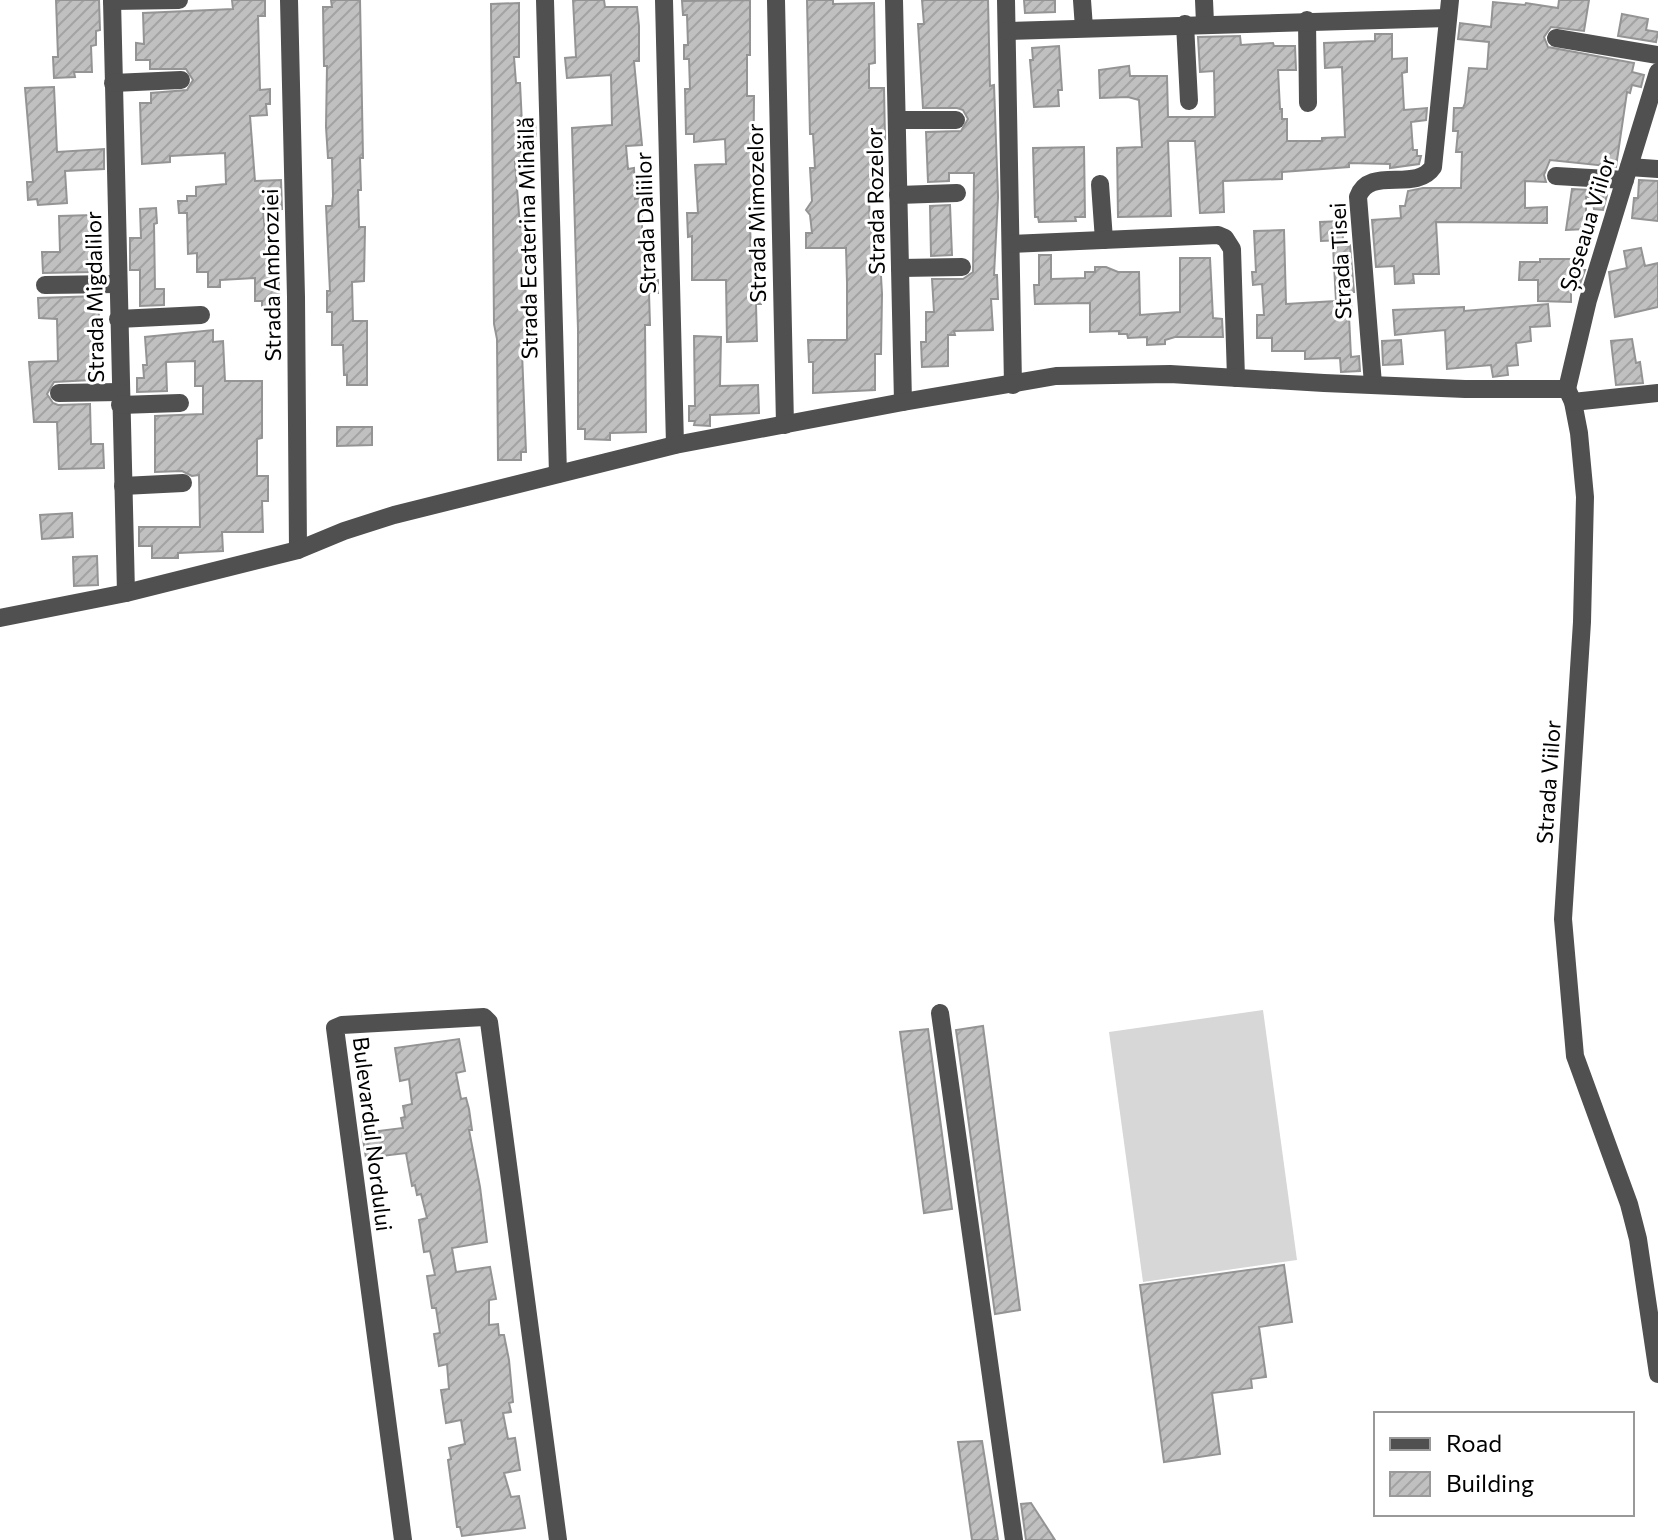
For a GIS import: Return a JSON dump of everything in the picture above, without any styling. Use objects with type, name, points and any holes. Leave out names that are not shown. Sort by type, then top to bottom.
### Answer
[{"type":"street","points":[[112,1],[179,0]]},
{"type":"street","name":"Strada Ambroziei","points":[[289,0],[298,550]]},
{"type":"street","name":"Strada Ecaterina Mihăilă","points":[[545,0],[558,474]]},
{"type":"street","name":"Strada Daliilor","points":[[664,0],[675,445]]},
{"type":"street","name":"Strada Mimozelor","points":[[776,0],[785,425]]},
{"type":"street","name":"Strada Rozelor","points":[[894,0],[903,402]]},
{"type":"street","points":[[1006,0],[1013,385]]},
{"type":"street","points":[[1082,0],[1084,28]]},
{"type":"street","points":[[1204,0],[1205,23]]},
{"type":"street","points":[[1330,0],[1331,20]]},
{"type":"street","name":"Strada Migdalilor","points":[[112,1],[126,593]]},
{"type":"street","points":[[1007,31],[1331,20],[1449,9]]},
{"type":"street","name":"Strada Tisei","points":[[1373,384],[1358,197],[1370,182],[1421,178],[1433,167],[1449,9]]},
{"type":"street","points":[[1307,20],[1308,103]]},
{"type":"street","points":[[1185,24],[1189,101]]},
{"type":"street","points":[[1556,38],[1658,55]]},
{"type":"street","name":"Șoseaua Viilor","points":[[1570,395],[1588,300],[1658,72]]},
{"type":"street","points":[[113,83],[181,80]]},
{"type":"street","points":[[897,120],[956,120]]},
{"type":"street","points":[[1556,176],[1627,174],[1658,169]]},
{"type":"street","points":[[1100,184],[1104,240]]},
{"type":"street","points":[[898,195],[957,193]]},
{"type":"street","points":[[1012,244],[1218,235],[1225,238],[1232,249],[1236,378]]},
{"type":"street","points":[[900,268],[962,267]]},
{"type":"street","points":[[45,285],[117,284]]},
{"type":"street","points":[[118,319],[201,315]]},
{"type":"street","points":[[0,618],[126,593],[298,550],[394,515],[675,445],[1056,376],[1104,373],[1570,395],[1658,393]]},
{"type":"street","points":[[59,393],[180,403]]},
{"type":"street","name":"Strada Viilor","points":[[1570,395],[1584,466],[1582,622],[1563,919],[1575,1056],[1618,1172],[1638,1239],[1658,1374]]},
{"type":"street","points":[[123,486],[183,483]]},
{"type":"street","points":[[940,1013],[1014,1540]]},
{"type":"street","name":"Bulevardul Nordului","points":[[403,1540],[335,1028],[342,1025],[484,1017],[489,1022],[558,1540]]},
{"type":"shaded area","points":[[1263,1010],[1297,1260],[1143,1282],[1109,1032]]},
{"type":"building","points":[[56,0],[99,0],[100,30],[96,31],[96,45],[91,46],[92,72],[74,72],[75,77],[54,78],[53,57],[58,57]]},
{"type":"building","points":[[232,0],[265,0],[265,16],[258,16],[260,90],[270,89],[270,104],[266,104],[267,115],[250,116],[255,181],[281,180],[282,209],[263,210],[267,252],[277,251],[280,308],[262,309],[262,301],[255,301],[255,278],[220,280],[220,287],[208,287],[208,272],[197,272],[197,253],[188,254],[187,213],[179,213],[178,201],[187,201],[187,196],[196,196],[196,187],[226,184],[225,153],[170,156],[170,162],[142,164],[140,103],[151,103],[151,93],[187,90],[193,80],[186,69],[150,69],[150,60],[136,60],[136,43],[144,44],[143,13],[233,9]]},
{"type":"building","points":[[331,0],[360,0],[363,158],[360,158],[361,190],[358,190],[359,227],[365,227],[364,281],[352,282],[353,321],[367,321],[367,385],[347,385],[343,345],[332,345],[332,312],[327,312],[327,291],[330,291],[326,206],[332,206],[333,196],[332,158],[328,158],[326,127],[327,66],[324,66],[323,7],[332,7]]},
{"type":"building","points":[[573,0],[604,0],[605,7],[637,7],[639,26],[639,61],[634,61],[642,145],[626,146],[628,169],[634,168],[635,199],[641,198],[644,280],[658,280],[658,293],[649,293],[650,325],[645,325],[646,432],[610,433],[610,440],[585,439],[585,429],[578,429],[572,128],[612,125],[611,75],[567,78],[565,58],[576,57]]},
{"type":"building","points":[[750,0],[747,96],[754,96],[753,206],[756,206],[756,220],[750,220],[751,259],[758,259],[761,304],[756,304],[757,341],[727,342],[726,280],[692,280],[692,236],[688,237],[687,213],[698,213],[695,165],[726,164],[725,139],[694,142],[694,134],[686,134],[685,89],[690,89],[689,59],[684,59],[684,45],[688,45],[687,15],[683,15],[682,1]]},
{"type":"building","points":[[807,0],[833,0],[833,4],[874,3],[875,63],[869,64],[869,88],[884,88],[885,139],[879,139],[880,172],[873,172],[875,196],[869,197],[870,228],[874,228],[876,259],[880,258],[882,294],[881,354],[875,354],[875,390],[813,393],[813,362],[809,362],[808,340],[847,340],[847,282],[846,248],[806,248],[806,233],[812,233],[810,215],[806,210],[812,201],[810,168],[815,168],[813,134],[810,134]]},
{"type":"building","points":[[922,0],[988,0],[998,197],[994,275],[997,275],[998,299],[991,299],[993,330],[954,331],[955,335],[948,335],[948,366],[922,367],[921,342],[926,342],[926,312],[934,312],[932,279],[963,279],[973,272],[974,173],[949,173],[949,181],[928,182],[926,132],[961,131],[968,119],[963,110],[957,108],[923,108],[918,24],[924,24]]},
{"type":"building","points":[[1024,0],[1055,0],[1055,12],[1025,13]]},
{"type":"building","points":[[1559,0],[1589,0],[1584,31],[1551,27],[1544,37],[1548,47],[1634,63],[1632,72],[1644,75],[1641,87],[1632,85],[1630,93],[1627,92],[1616,167],[1550,160],[1544,175],[1546,182],[1525,181],[1525,208],[1547,207],[1547,223],[1436,222],[1439,274],[1413,274],[1414,283],[1395,284],[1394,266],[1376,267],[1372,220],[1401,218],[1400,206],[1405,206],[1408,191],[1461,188],[1462,152],[1456,152],[1458,131],[1453,131],[1454,108],[1463,108],[1465,103],[1469,68],[1487,69],[1489,42],[1458,39],[1460,23],[1491,27],[1493,2],[1558,8]]},
{"type":"building","points":[[519,3],[519,57],[514,57],[516,83],[520,83],[522,124],[535,123],[536,136],[521,137],[521,162],[515,162],[520,227],[525,227],[526,328],[531,327],[532,352],[522,352],[526,452],[521,452],[521,460],[498,460],[491,4]]},
{"type":"building","points":[[1622,14],[1648,19],[1646,30],[1658,32],[1656,42],[1618,36]]},
{"type":"building","points":[[1375,34],[1392,34],[1392,59],[1407,58],[1407,72],[1402,73],[1404,110],[1427,108],[1426,120],[1411,122],[1413,150],[1421,156],[1419,164],[1390,168],[1390,164],[1349,163],[1349,167],[1282,172],[1282,179],[1223,181],[1224,212],[1200,213],[1195,141],[1168,141],[1171,216],[1118,217],[1117,148],[1142,147],[1139,100],[1128,97],[1100,98],[1099,70],[1129,66],[1130,76],[1167,76],[1168,117],[1215,117],[1214,71],[1200,72],[1198,37],[1240,36],[1241,45],[1273,43],[1274,46],[1295,46],[1296,70],[1278,70],[1280,109],[1282,119],[1287,119],[1287,141],[1322,141],[1322,138],[1345,137],[1342,67],[1325,68],[1324,43],[1375,41]]},
{"type":"building","points":[[1059,46],[1062,90],[1058,90],[1059,106],[1034,107],[1030,60],[1033,60],[1032,48]]},
{"type":"building","points":[[54,87],[57,152],[104,149],[104,169],[65,171],[67,203],[38,205],[37,199],[28,200],[27,182],[33,182],[25,88]]},
{"type":"building","points":[[1084,147],[1085,217],[1075,217],[1076,221],[1039,222],[1035,217],[1033,148]]},
{"type":"building","points":[[1639,180],[1658,181],[1658,221],[1632,218]]},
{"type":"building","points":[[1572,189],[1607,195],[1603,210],[1594,209],[1591,194],[1586,197],[1586,229],[1566,230]]},
{"type":"building","points":[[950,205],[952,255],[931,256],[930,206]]},
{"type":"building","points":[[156,208],[155,289],[164,289],[164,305],[140,306],[140,270],[130,270],[130,238],[141,238],[140,209]]},
{"type":"building","points":[[94,215],[95,237],[90,237],[91,272],[43,273],[42,252],[60,252],[59,216]]},
{"type":"building","points":[[1342,221],[1343,240],[1321,241],[1320,222]]},
{"type":"building","points":[[1284,230],[1286,304],[1336,301],[1333,246],[1350,245],[1354,292],[1350,292],[1351,357],[1359,356],[1360,371],[1341,372],[1340,358],[1305,359],[1305,351],[1272,351],[1272,338],[1257,338],[1257,315],[1264,315],[1262,284],[1253,285],[1252,272],[1256,272],[1254,231]]},
{"type":"building","points":[[1641,248],[1645,266],[1658,263],[1658,307],[1615,317],[1609,272],[1627,268],[1624,251]]},
{"type":"building","points":[[1039,255],[1051,255],[1051,279],[1085,278],[1085,272],[1095,272],[1095,267],[1139,272],[1140,315],[1180,312],[1180,258],[1210,258],[1213,318],[1222,319],[1223,337],[1175,337],[1165,340],[1165,344],[1147,345],[1147,337],[1128,338],[1127,334],[1119,334],[1119,331],[1090,332],[1090,303],[1035,304],[1034,285],[1039,285]]},
{"type":"building","points":[[1540,259],[1579,259],[1579,270],[1585,270],[1580,284],[1571,284],[1571,302],[1538,301],[1538,280],[1519,280],[1520,262],[1540,262]]},
{"type":"building","points":[[98,296],[99,317],[94,318],[96,371],[91,371],[91,380],[54,382],[47,394],[58,405],[90,404],[91,444],[103,444],[104,468],[59,469],[57,422],[34,422],[29,362],[58,361],[57,319],[39,318],[38,298]]},
{"type":"building","points":[[1548,304],[1550,326],[1530,327],[1531,341],[1516,343],[1518,365],[1507,366],[1508,375],[1493,377],[1491,365],[1447,369],[1445,330],[1395,335],[1393,310],[1464,307],[1464,311]]},
{"type":"building","points":[[213,330],[213,342],[223,341],[225,381],[262,381],[262,438],[257,439],[257,476],[268,476],[268,501],[262,501],[263,532],[222,532],[223,551],[178,553],[178,558],[152,558],[152,546],[139,546],[139,527],[200,527],[199,475],[192,476],[182,471],[155,472],[155,416],[203,414],[203,386],[195,386],[195,361],[166,362],[167,391],[137,392],[137,378],[144,378],[143,365],[147,365],[145,337]]},
{"type":"building","points":[[694,336],[721,337],[720,386],[758,385],[759,413],[710,415],[710,426],[694,425],[695,421],[689,421],[689,406],[695,406]]},
{"type":"building","points":[[1632,339],[1643,383],[1616,385],[1611,341]]},
{"type":"building","points":[[1401,340],[1403,364],[1383,365],[1382,341]]},
{"type":"building","points":[[337,427],[372,427],[372,445],[337,446]]},
{"type":"building","points":[[72,513],[73,537],[42,539],[40,515]]},
{"type":"building","points":[[97,556],[98,585],[74,586],[73,557]]},
{"type":"building","points":[[983,1026],[1020,1310],[995,1314],[956,1030]]},
{"type":"building","points":[[928,1029],[952,1209],[924,1213],[900,1032]]},
{"type":"building","points":[[459,1039],[465,1071],[456,1073],[461,1099],[466,1098],[469,1109],[472,1130],[469,1130],[487,1242],[452,1248],[456,1272],[490,1267],[496,1299],[489,1300],[489,1325],[498,1324],[499,1335],[504,1335],[513,1402],[509,1403],[511,1412],[503,1413],[508,1439],[515,1438],[520,1470],[504,1473],[511,1497],[519,1496],[525,1528],[462,1536],[460,1527],[457,1527],[448,1460],[451,1459],[449,1448],[465,1444],[461,1420],[446,1423],[441,1390],[449,1389],[447,1364],[439,1366],[434,1334],[440,1333],[427,1276],[435,1275],[430,1251],[424,1252],[419,1220],[427,1218],[421,1194],[417,1195],[415,1185],[412,1186],[406,1153],[366,1158],[362,1133],[403,1128],[403,1106],[412,1104],[409,1079],[400,1081],[395,1048]]},
{"type":"building","points":[[1284,1265],[1292,1322],[1259,1327],[1266,1377],[1251,1379],[1252,1388],[1212,1393],[1220,1454],[1164,1462],[1140,1285]]},
{"type":"building","points":[[982,1441],[998,1540],[972,1540],[958,1442]]},
{"type":"building","points":[[1031,1503],[1055,1540],[1026,1540],[1021,1504]]}]
